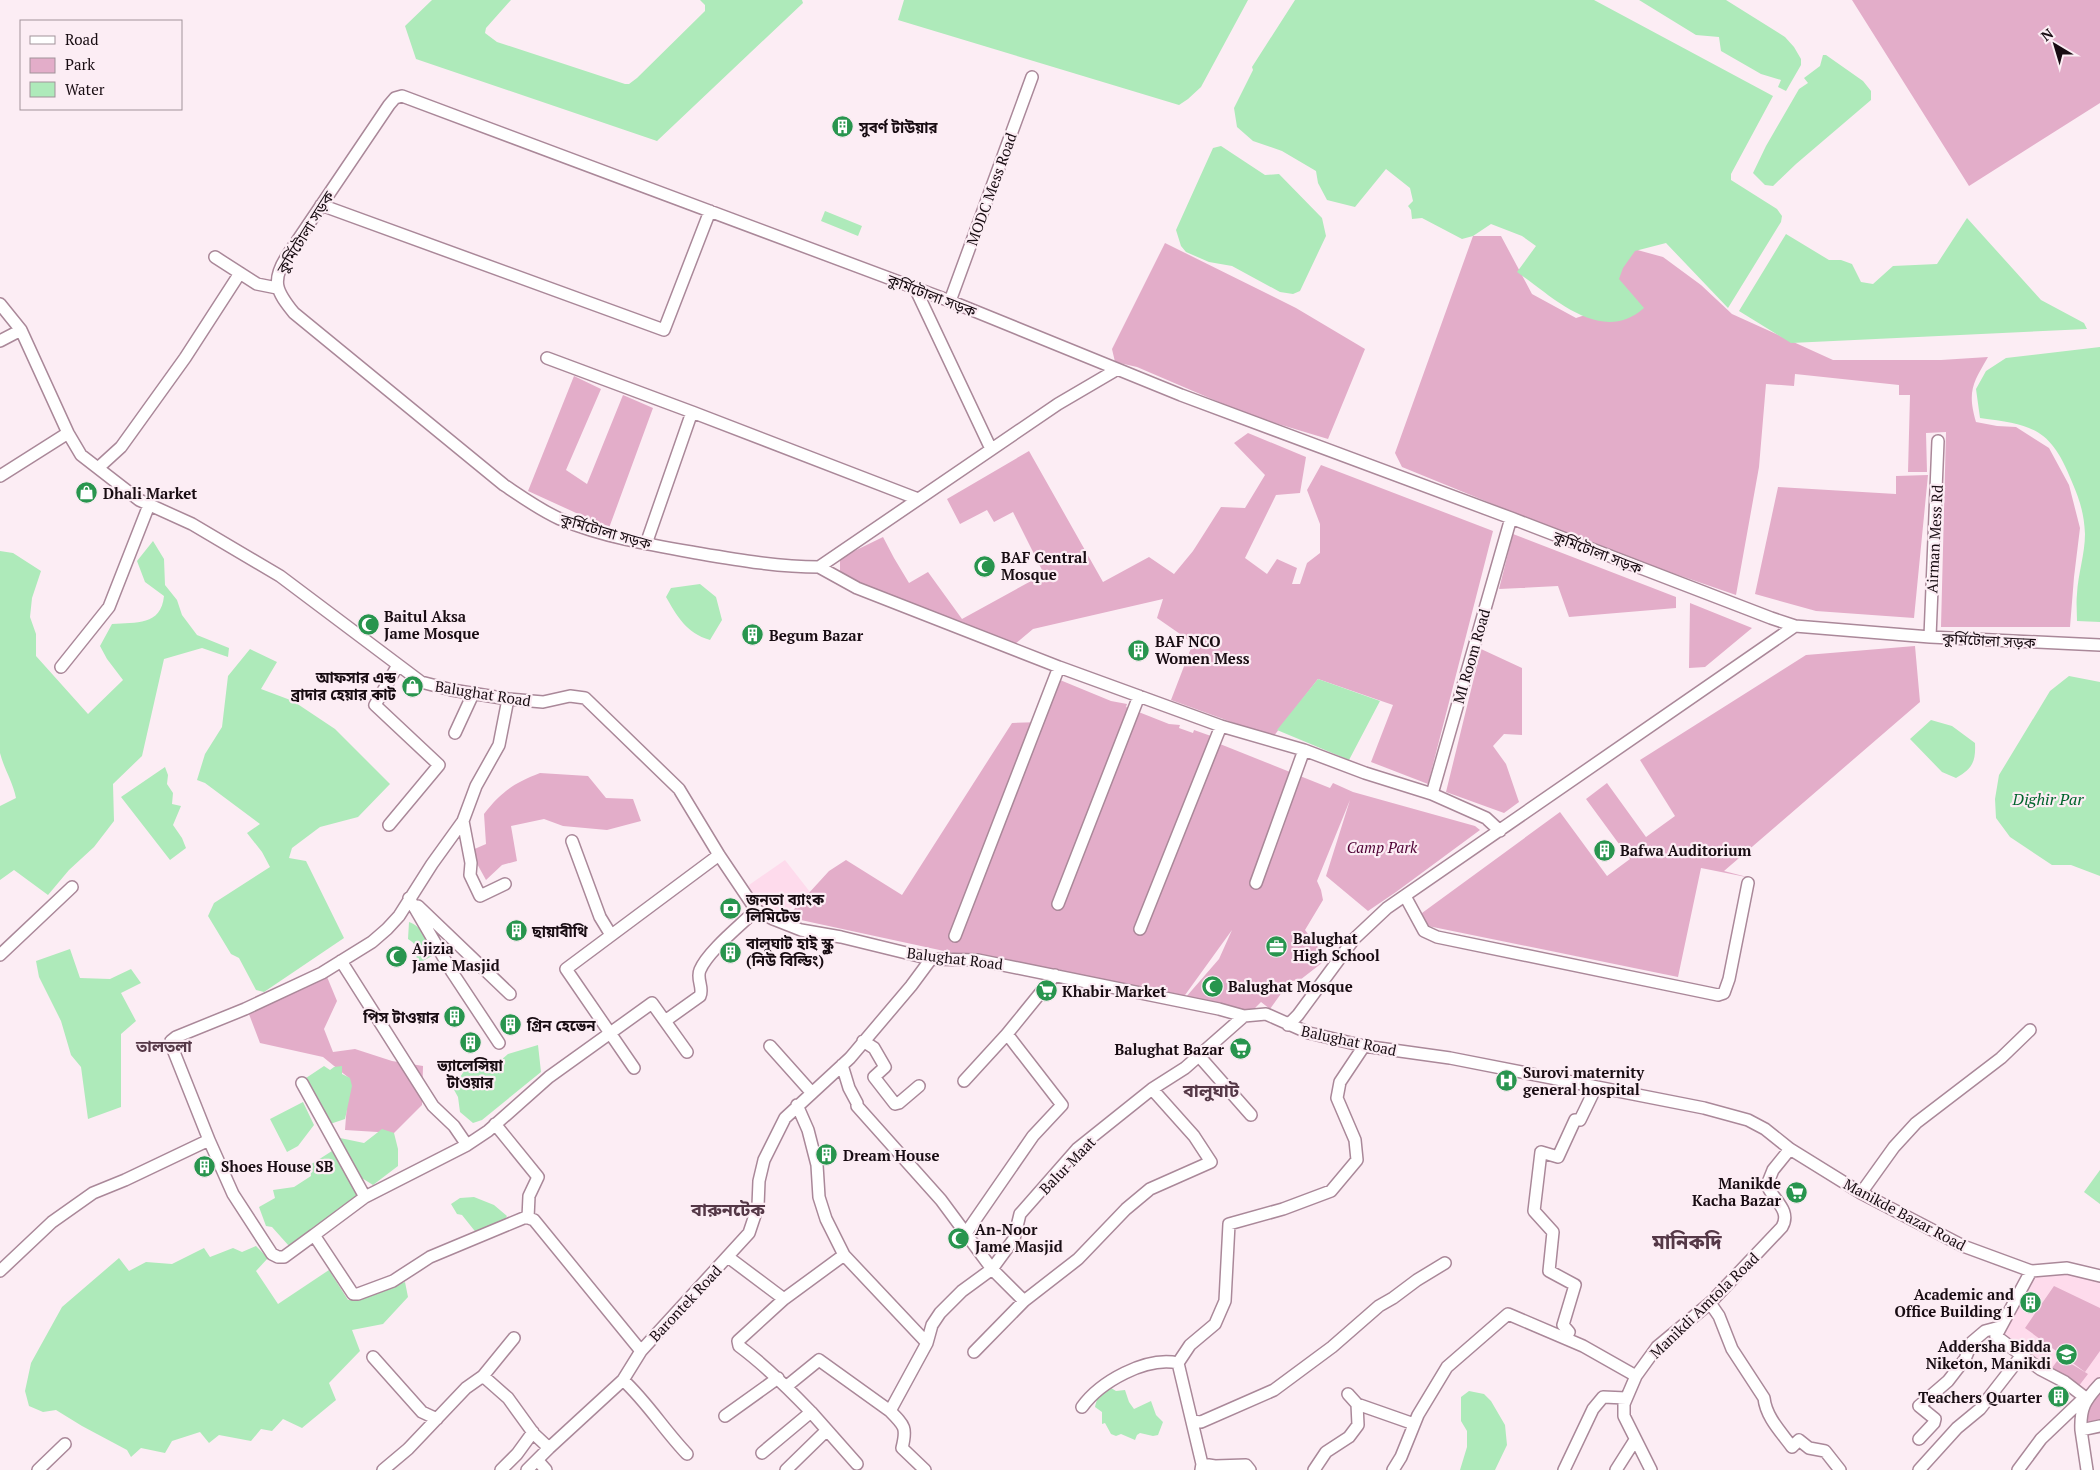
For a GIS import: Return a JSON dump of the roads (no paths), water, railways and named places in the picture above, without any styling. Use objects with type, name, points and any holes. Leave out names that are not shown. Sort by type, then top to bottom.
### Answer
[{"type":"street","name":"MODC Mess Road","points":[[950,301],[1032,77]]},
{"type":"street","name":"কুর্মিটোলা সড়ক","points":[[819,567],[792,567],[736,560],[646,544],[586,528],[559,518],[534,505],[512,490],[393,396],[294,313],[282,299],[277,288],[277,276],[281,265],[395,98],[402,96],[950,301],[1116,370],[1511,518],[1712,597],[1795,626],[1930,637],[2100,645]]},
{"type":"street","points":[[320,206],[664,330],[710,211]]},
{"type":"street","points":[[215,256],[257,284],[277,288]]},
{"type":"street","points":[[98,468],[121,447],[185,358],[240,273]]},
{"type":"street","points":[[915,288],[991,449]]},
{"type":"street","name":"Balughat Road","points":[[0,304],[21,330],[68,433],[81,455],[139,500],[192,524],[280,576],[422,682],[473,694],[508,699],[543,702],[570,696],[586,698],[679,789],[756,910],[773,919],[801,930],[841,937],[931,959],[978,960],[1244,1016],[1266,1014],[1309,1034],[1364,1046],[1450,1058],[1704,1108],[1748,1120],[1766,1129],[1790,1148]]},
{"type":"street","points":[[0,341],[21,330]]},
{"type":"street","points":[[548,358],[918,499]]},
{"type":"street","points":[[1116,370],[1058,404],[819,567],[857,588],[1059,667],[1221,726],[1304,750],[1365,773],[1432,794],[1486,818],[1500,831]]},
{"type":"street","points":[[646,544],[692,412]]},
{"type":"street","points":[[0,476],[68,433]]},
{"type":"street","name":"Airman Mess Rd","points":[[1930,637],[1938,441]]},
{"type":"street","points":[[61,667],[109,607],[149,505]]},
{"type":"street","name":"MI Room Road","points":[[1432,794],[1511,518]]},
{"type":"street","points":[[1288,1025],[1298,1015],[1354,939],[1387,908],[1500,831],[1585,769],[1795,626]]},
{"type":"street","points":[[389,825],[439,765],[375,705],[398,665]]},
{"type":"street","points":[[955,936],[1059,667]]},
{"type":"street","points":[[455,734],[473,694]]},
{"type":"street","points":[[1058,904],[1139,696]]},
{"type":"street","points":[[508,699],[499,745],[476,786],[463,821],[399,916],[387,929],[372,942],[322,973],[274,996],[176,1037],[171,1041],[202,1124],[234,1194],[272,1254],[284,1257],[365,1197],[468,1145],[549,1077],[652,1003],[687,1052]]},
{"type":"street","points":[[1140,929],[1221,726]]},
{"type":"street","points":[[1256,883],[1304,750]]},
{"type":"street","points":[[463,821],[471,864],[470,875],[480,896],[505,884]]},
{"type":"street","points":[[572,841],[600,917],[611,935]]},
{"type":"street","points":[[634,1068],[566,969],[719,854]]},
{"type":"street","points":[[1405,896],[1424,931],[1437,937],[1718,995],[1724,993],[1729,979],[1748,883]]},
{"type":"street","points":[[0,955],[72,887]]},
{"type":"street","points":[[410,898],[510,994]]},
{"type":"street","points":[[410,898],[452,972],[499,1043]]},
{"type":"street","points":[[665,1021],[700,996],[702,992],[698,973],[704,961],[756,910]]},
{"type":"street","name":"Barontek Road","points":[[527,1470],[538,1461],[548,1448],[623,1380],[641,1351],[749,1233],[758,1206],[759,1181],[764,1160],[776,1132],[785,1118],[842,1065],[911,986],[931,959]]},
{"type":"street","points":[[341,961],[433,1106],[454,1126],[468,1145]]},
{"type":"street","points":[[964,1082],[1055,976]]},
{"type":"street","name":"Balur Maat","points":[[890,1411],[926,1343],[932,1325],[940,1313],[962,1292],[992,1269],[1014,1239],[1020,1214],[1077,1149],[1152,1089],[1185,1068],[1244,1016]]},
{"type":"street","points":[[1861,1193],[1894,1147],[1916,1123],[2001,1058],[2030,1030]]},
{"type":"street","points":[[966,1233],[1033,1136],[1062,1104],[1007,1034]]},
{"type":"street","points":[[863,1041],[874,1048],[885,1067],[874,1077],[895,1104],[899,1103],[919,1086]]},
{"type":"street","points":[[770,1046],[812,1092]]},
{"type":"street","points":[[1250,1470],[1246,1465],[1201,1467],[1178,1363],[1190,1345],[1214,1324],[1225,1301],[1229,1224],[1236,1220],[1283,1209],[1332,1191],[1357,1160],[1355,1140],[1337,1098],[1340,1082],[1364,1046]]},
{"type":"street","points":[[1198,1056],[1251,1115]]},
{"type":"street","points":[[842,1065],[849,1088],[858,1103],[857,1106],[941,1200],[992,1269],[1024,1301]]},
{"type":"street","points":[[302,1083],[365,1197]]},
{"type":"street","points":[[1566,1338],[1569,1332],[1563,1326],[1575,1285],[1549,1271],[1553,1232],[1534,1211],[1541,1152],[1558,1157],[1575,1120],[1580,1120],[1596,1087]]},
{"type":"street","points":[[974,1352],[1024,1301],[1078,1259],[1126,1210],[1150,1189],[1211,1162],[1194,1136],[1152,1089]]},
{"type":"street","points":[[797,1105],[808,1130],[816,1165],[819,1197],[826,1219],[844,1255],[926,1343]]},
{"type":"street","points":[[495,1124],[538,1177],[529,1196],[528,1218]]},
{"type":"street","points":[[1,1267],[52,1222],[93,1193],[209,1140]]},
{"type":"street","name":"Manikde Bazar Road","points":[[1790,1148],[1861,1193],[1963,1246],[2031,1271],[2068,1268],[2100,1276]]},
{"type":"street","name":"Manikdi Amtola Road","points":[[1652,1470],[1624,1416],[1626,1398],[1636,1376],[1668,1336],[1710,1303],[1784,1224],[1784,1212],[1767,1185],[1773,1170],[1790,1148]]},
{"type":"street","points":[[314,1235],[353,1294],[358,1294],[393,1281],[430,1257],[528,1218],[534,1220],[641,1351]]},
{"type":"street","points":[[844,1255],[784,1299],[738,1341],[738,1344],[787,1386],[857,1464]]},
{"type":"street","points":[[728,1257],[784,1299]]},
{"type":"street","points":[[1192,1421],[1202,1422],[1274,1390],[1332,1347],[1379,1306],[1445,1263]]},
{"type":"street","points":[[2031,1271],[1996,1336],[2040,1370],[2065,1382],[2085,1399]]},
{"type":"street","points":[[1710,1303],[1719,1316],[1732,1349],[1764,1398],[1770,1418],[1792,1446],[1799,1440],[1809,1448],[1825,1451],[1840,1470]]},
{"type":"street","points":[[1393,1470],[1401,1457],[1414,1424],[1447,1367],[1508,1314],[1566,1338],[1636,1376]]},
{"type":"street","points":[[1919,1439],[1933,1424],[1935,1419],[1920,1406],[1948,1381],[1965,1359],[1972,1342],[1985,1331],[2000,1327]]},
{"type":"street","points":[[383,1470],[408,1450],[466,1388],[482,1376],[514,1338]]},
{"type":"street","points":[[1919,1470],[1980,1409],[2022,1355]]},
{"type":"street","points":[[373,1357],[422,1412],[437,1419]]},
{"type":"street","points":[[787,1386],[819,1360],[890,1411],[902,1423],[906,1432],[902,1448],[925,1470]]},
{"type":"street","points":[[1082,1407],[1091,1395],[1103,1386],[1142,1365],[1168,1361],[1178,1363]]},
{"type":"street","points":[[482,1376],[508,1398],[533,1432],[548,1448]]},
{"type":"street","points":[[725,1416],[778,1378]]},
{"type":"street","points":[[623,1380],[638,1394],[658,1422],[687,1454]]},
{"type":"street","points":[[2018,1470],[2041,1439],[2100,1384]]},
{"type":"street","points":[[1348,1394],[1357,1404],[1414,1424]]},
{"type":"street","points":[[1564,1470],[1593,1409],[1603,1397],[1626,1398]]},
{"type":"street","points":[[2085,1399],[2081,1410],[2081,1430],[2087,1470]]},
{"type":"street","points":[[1314,1470],[1326,1452],[1349,1437],[1358,1425],[1357,1404]]},
{"type":"street","points":[[762,1453],[811,1412]]},
{"type":"street","points":[[1933,1424],[1945,1442]]},
{"type":"street","points":[[2081,1430],[2100,1426]]},
{"type":"street","points":[[786,1470],[799,1466],[827,1430]]},
{"type":"street","points":[[501,1470],[517,1454],[533,1432]]},
{"type":"street","points":[[1616,1470],[1635,1440]]},
{"type":"street","points":[[38,1470],[66,1444]]},
{"type":"street","points":[[538,1461],[546,1470]]},
{"type":"water","points":[[432,0],[511,0],[486,28],[485,33],[497,42],[625,84],[629,84],[637,78],[705,11],[705,5],[700,0],[802,0],[803,3],[657,141],[416,59],[405,26]]},
{"type":"water","points":[[904,0],[1248,0],[1201,87],[1179,105],[898,20]]},
{"type":"water","points":[[1295,0],[1594,0],[1773,96],[1731,174],[1731,180],[1777,209],[1782,216],[1781,222],[1728,308],[1666,243],[1635,251],[1623,268],[1619,279],[1644,308],[1628,318],[1611,322],[1594,320],[1578,314],[1546,294],[1517,272],[1536,246],[1522,236],[1491,224],[1473,236],[1462,239],[1422,218],[1412,219],[1411,210],[1408,206],[1413,201],[1410,188],[1386,169],[1355,207],[1327,200],[1318,183],[1316,171],[1282,151],[1253,141],[1237,127],[1234,108],[1253,70],[1252,67]]},
{"type":"water","points":[[1639,0],[1726,0],[1785,37],[1801,59],[1801,65],[1786,91],[1778,87],[1781,80],[1761,74],[1721,51],[1719,37],[1696,35]]},
{"type":"water","points":[[1823,55],[1826,55],[1863,81],[1871,91],[1871,100],[1773,186],[1765,185],[1753,173],[1766,146],[1799,89],[1808,83],[1804,78],[1820,66]]},
{"type":"water","points":[[1221,146],[1265,175],[1279,174],[1322,218],[1326,236],[1300,291],[1293,294],[1280,292],[1232,266],[1209,262],[1186,252],[1181,246],[1176,230],[1213,148]]},
{"type":"water","points":[[825,211],[862,226],[858,236],[821,221]]},
{"type":"water","points":[[1967,218],[2041,300],[2084,323],[2087,329],[1791,343],[1739,311],[1786,234],[1829,260],[1841,260],[1852,264],[1861,282],[1873,284],[1893,266],[1937,264]]},
{"type":"water","points":[[2100,347],[2100,622],[2077,621],[2077,597],[2085,534],[2083,513],[2064,464],[2048,440],[2038,433],[2014,423],[1980,418],[1976,389],[1986,371],[2006,358]]},
{"type":"water","points":[[153,541],[164,559],[165,585],[177,600],[182,615],[197,635],[229,648],[228,657],[202,648],[164,659],[142,756],[113,784],[114,821],[94,847],[69,870],[48,895],[14,870],[0,880],[0,806],[16,798],[0,753],[0,551],[13,553],[41,571],[32,598],[30,617],[36,634],[36,656],[88,714],[123,680],[100,646],[112,624],[146,621],[153,618],[162,606],[164,596],[145,582],[137,561]]},
{"type":"water","points":[[700,584],[716,597],[722,620],[710,640],[688,628],[678,617],[666,597],[671,588]]},
{"type":"water","points":[[250,649],[277,662],[261,689],[293,701],[335,729],[390,784],[358,817],[320,827],[292,848],[289,858],[306,861],[344,938],[264,992],[256,990],[239,958],[231,954],[208,916],[214,903],[270,867],[262,852],[247,833],[260,824],[205,783],[197,780],[205,754],[222,727],[228,676]]},
{"type":"water","name":"Dighir Par","points":[[2069,676],[2100,682],[2100,876],[2071,865],[2052,865],[2010,837],[1996,818],[1995,799],[1999,775],[2050,691]]},
{"type":"water","points":[[1318,679],[1380,701],[1349,760],[1277,730]]},
{"type":"water","points":[[1931,720],[1952,726],[1975,743],[1975,755],[1972,764],[1956,778],[1942,772],[1910,739]]},
{"type":"water","points":[[165,767],[168,775],[167,784],[173,793],[172,804],[181,806],[173,825],[186,848],[170,860],[121,797]]},
{"type":"water","points":[[409,922],[422,931],[436,954],[417,964],[416,947],[408,939]]},
{"type":"water","points":[[70,949],[80,978],[110,979],[131,969],[141,983],[121,993],[136,1021],[121,1034],[121,1107],[88,1119],[81,1067],[71,1055],[61,1021],[39,977],[36,961]]},
{"type":"water","points":[[538,1045],[541,1072],[482,1120],[473,1123],[460,1112],[458,1097],[453,1088],[468,1065],[493,1067],[508,1054]]},
{"type":"water","points":[[324,1066],[330,1070],[334,1067],[342,1066],[342,1074],[350,1078],[352,1086],[345,1119],[330,1124],[306,1078]]},
{"type":"water","points":[[303,1102],[314,1125],[298,1146],[287,1152],[270,1119]]},
{"type":"water","points":[[382,1129],[394,1133],[398,1149],[398,1166],[373,1185],[357,1175],[339,1143],[340,1138],[364,1143]]},
{"type":"water","points":[[332,1151],[358,1195],[289,1246],[272,1227],[266,1226],[259,1207],[275,1198],[273,1190],[294,1187],[311,1176],[310,1165]]},
{"type":"water","points":[[2100,1170],[2100,1204],[2084,1192]]},
{"type":"water","points":[[474,1197],[494,1205],[507,1216],[503,1222],[478,1235],[462,1215],[457,1214],[451,1204],[460,1198]]},
{"type":"water","points":[[256,1246],[268,1258],[256,1271],[278,1304],[329,1270],[348,1300],[361,1298],[405,1282],[408,1297],[383,1324],[352,1330],[360,1351],[329,1383],[336,1400],[302,1428],[283,1419],[272,1431],[261,1429],[251,1441],[219,1435],[209,1443],[200,1432],[172,1441],[165,1453],[141,1448],[131,1457],[127,1450],[56,1410],[43,1412],[29,1406],[25,1391],[31,1363],[62,1307],[119,1258],[129,1271],[146,1262],[172,1264],[204,1248],[210,1257],[233,1248],[242,1252]]},
{"type":"water","points":[[1111,1388],[1116,1391],[1125,1390],[1129,1402],[1134,1409],[1151,1401],[1156,1415],[1163,1422],[1158,1435],[1153,1436],[1140,1433],[1135,1440],[1121,1434],[1116,1436],[1111,1434],[1105,1423],[1102,1424],[1102,1412],[1095,1407],[1100,1395]]},
{"type":"water","points":[[1469,1391],[1484,1394],[1491,1401],[1505,1425],[1507,1445],[1495,1470],[1460,1470],[1467,1447],[1467,1431],[1461,1421],[1461,1397]]},
{"type":"place","name":"সুবর্ণ টাউয়ার","points":[[843,127]]},
{"type":"place","name":"Dhali Market","points":[[87,493]]},
{"type":"place","name":"BAF Central Mosque","points":[[985,566]]},
{"type":"place","name":"Baitul Aksa Jame Mosque","points":[[368,625]]},
{"type":"place","name":"Begum Bazar","points":[[753,635]]},
{"type":"place","name":"BAF NCO Women Mess","points":[[1139,650]]},
{"type":"place","name":"আফসার এন্ড ব্রাদার হেয়ার কাট","points":[[412,686]]},
{"type":"place","name":"Bafwa Auditorium","points":[[1604,850]]},
{"type":"place","name":"জনতা ব্যাংক লিমিটেড","points":[[730,908]]},
{"type":"place","name":"ছায়াবীথি","points":[[516,931]]},
{"type":"place","name":"Balughat High School","points":[[1277,947]]},
{"type":"place","name":"বালুঘাট হাই স্কুল (নিউ বিল্ডিং)","points":[[730,952]]},
{"type":"place","name":"Ajizia Jame Masjid","points":[[396,957]]},
{"type":"place","name":"Balughat Mosque","points":[[1212,986]]},
{"type":"place","name":"Khabir Market","points":[[1046,991]]},
{"type":"place","name":"পিস টাওয়ার","points":[[455,1017]]},
{"type":"place","name":"গ্রিন হেভেন","points":[[511,1025]]},
{"type":"place","name":"ভ্যালেন্সিয়া টাওয়ার","points":[[470,1042]]},
{"type":"place","name":"Balughat Bazar","points":[[1240,1049]]},
{"type":"place","name":"Surovi maternity general hospital","points":[[1507,1081]]},
{"type":"place","name":"Dream House","points":[[827,1155]]},
{"type":"place","name":"Shoes House SB","points":[[205,1166]]},
{"type":"place","name":"Manikde Kacha Bazar","points":[[1797,1192]]},
{"type":"place","name":"An-Noor Jame Masjid","points":[[959,1238]]},
{"type":"place","name":"Academic and Office Building 1","points":[[2030,1303]]},
{"type":"place","name":"Addersha Bidda Niketon, Manikdi","points":[[2067,1355]]},
{"type":"place","name":"Teachers Quarter","points":[[2058,1397]]},
{"type":"district","name":"তালতলা","points":[[164,1046]]},
{"type":"district","name":"বালুঘাট","points":[[1211,1090]]},
{"type":"district","name":"বারুনটেক","points":[[728,1209]]},
{"type":"district","name":"মানিকদি","points":[[1687,1241]]},
{"type":"park label","name":"Camp Park","points":[[1382,847]]}]
